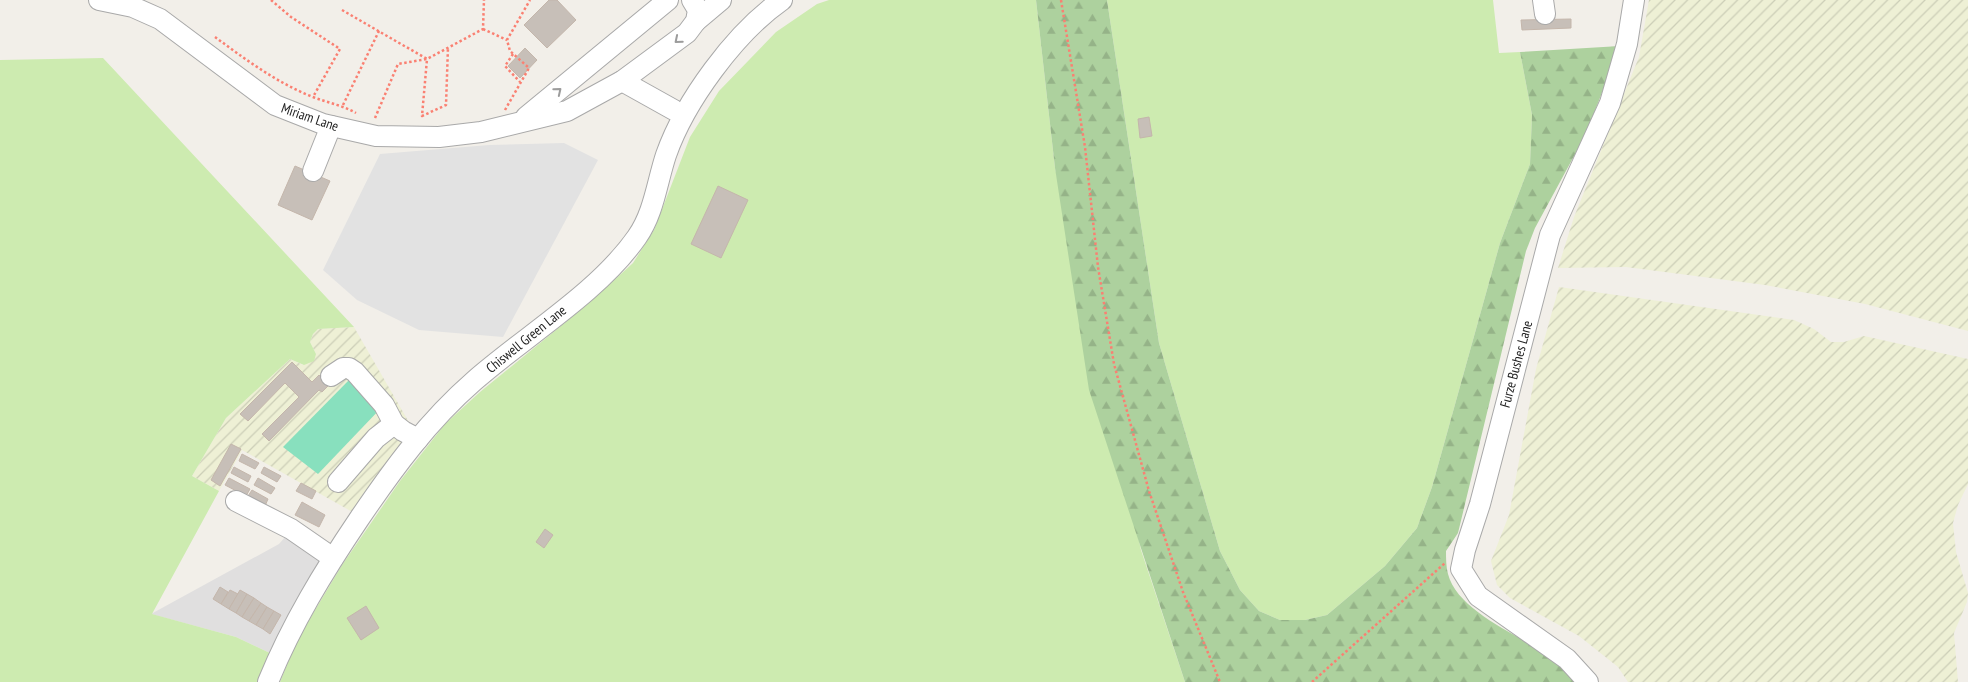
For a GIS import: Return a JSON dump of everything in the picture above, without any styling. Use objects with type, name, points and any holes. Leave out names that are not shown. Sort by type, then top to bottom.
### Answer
[{"type":"street","name":"Miriam Lane","points":[[99,0],[148,12],[275,105],[331,126],[376,136],[439,137],[481,132],[567,111],[622,81],[663,53],[721,0]]},
{"type":"street","points":[[512,124],[668,0]]},
{"type":"street","points":[[692,0],[698,10],[696,22]]},
{"type":"street","name":"Chiswell Green Lane","points":[[268,682],[307,598],[384,482],[418,439],[474,381],[587,290],[638,236],[648,218],[674,136],[695,97],[712,73],[762,14],[782,0]]},
{"type":"street","name":"Furze Bushes Lane","points":[[1588,682],[1567,659],[1478,596],[1461,569],[1480,504],[1550,235],[1610,103],[1627,44],[1634,0]]},
{"type":"street","points":[[622,81],[674,110]]},
{"type":"street","points":[[313,171],[331,126]]},
{"type":"street","points":[[331,376],[343,368],[349,368],[355,372],[384,405],[394,424],[418,439]]},
{"type":"street","points":[[338,482],[376,438],[394,424]]},
{"type":"street","points":[[236,501],[291,529],[333,558]]},
{"type":"path","points":[[271,0],[291,17],[340,49],[313,97]]},
{"type":"path","points":[[484,0],[484,28]]},
{"type":"path","points":[[507,40],[530,0]]},
{"type":"path","points":[[1062,0],[1085,147],[1098,267],[1114,364],[1149,492],[1183,592],[1220,682]]},
{"type":"path","points":[[342,10],[427,59]]},
{"type":"path","points":[[484,28],[507,40],[513,54],[528,68],[506,106],[512,124]]},
{"type":"path","points":[[373,124],[398,64],[427,59],[484,28]]},
{"type":"path","points":[[342,105],[379,31]]},
{"type":"path","points":[[209,33],[261,71],[313,97],[342,105],[358,114]]},
{"type":"path","points":[[427,59],[422,116],[446,106],[448,47]]},
{"type":"path","points":[[513,54],[505,66],[520,82]]},
{"type":"path","points":[[1312,682],[1443,564],[1465,550]]},
{"type":"shaded area","points":[[564,143],[598,160],[503,337],[419,330],[357,300],[323,270],[380,154],[489,145]]},
{"type":"shaded area","points":[[286,536],[326,559],[272,654],[236,637],[151,614],[279,544]]},
{"type":"green space","points":[[829,0],[1036,0],[1055,168],[1141,550],[1185,682],[280,682],[297,640],[342,565],[400,481],[445,424],[480,392],[589,303],[633,263],[654,230],[690,137],[719,91],[776,32],[817,4]]},
{"type":"green space","points":[[1036,0],[1107,0],[1159,343],[1220,551],[1240,590],[1259,611],[1280,620],[1305,620],[1327,615],[1385,566],[1417,528],[1432,487],[1500,243],[1530,164],[1532,115],[1520,52],[1620,46],[1586,134],[1535,228],[1526,251],[1458,533],[1446,551],[1448,574],[1454,587],[1463,599],[1475,610],[1505,630],[1546,653],[1578,682],[1185,682],[1089,390],[1055,168]]},
{"type":"green space","points":[[1107,0],[1493,0],[1499,53],[1520,52],[1532,115],[1530,164],[1500,243],[1432,487],[1417,528],[1385,566],[1327,615],[1305,620],[1280,620],[1259,611],[1240,590],[1220,551],[1159,343]]},
{"type":"green space","points":[[1649,0],[1968,0],[1968,331],[1865,304],[1765,285],[1626,267],[1558,268],[1574,217],[1639,57]]},
{"type":"green space","points":[[103,58],[354,327],[318,329],[313,334],[310,342],[316,354],[314,361],[304,365],[290,359],[226,418],[192,476],[219,491],[152,614],[236,637],[272,654],[258,682],[0,682],[0,60]]},
{"type":"green space","points":[[1559,287],[1794,320],[1814,329],[1831,342],[1844,342],[1864,336],[1968,359],[1968,484],[1958,505],[1953,523],[1956,552],[1968,593],[1967,602],[1954,633],[1958,682],[1628,682],[1618,667],[1579,636],[1510,598],[1497,585],[1491,561],[1509,515],[1536,369]]},
{"type":"green space","points":[[354,327],[414,431],[356,514],[242,450],[219,491],[192,476],[226,418],[290,359],[303,365],[316,354],[310,342],[313,334],[318,329]]},
{"type":"green space","points":[[351,378],[381,408],[318,474],[283,447]]},
{"type":"building","points":[[549,0],[557,0],[576,20],[547,48],[524,25]]},
{"type":"building","points":[[1571,19],[1571,28],[1522,30],[1521,20]]},
{"type":"building","points":[[525,48],[537,60],[520,78],[508,66]]},
{"type":"building","points":[[1149,117],[1152,136],[1140,138],[1138,119]]},
{"type":"building","points":[[295,166],[330,181],[312,220],[278,205]]},
{"type":"building","points":[[718,186],[748,200],[721,258],[691,244]]},
{"type":"building","points":[[292,362],[312,382],[319,375],[329,385],[322,392],[319,390],[269,441],[262,434],[299,397],[285,383],[248,421],[240,414]]},
{"type":"building","points":[[231,444],[241,449],[220,486],[211,480]]},
{"type":"building","points":[[242,454],[259,463],[255,469],[239,461]]},
{"type":"building","points":[[234,467],[251,476],[248,482],[231,473]]},
{"type":"building","points":[[264,467],[281,476],[277,482],[261,473]]},
{"type":"building","points":[[229,478],[250,489],[246,496],[225,485]]},
{"type":"building","points":[[258,478],[275,488],[271,494],[254,485]]},
{"type":"building","points":[[301,483],[316,491],[312,499],[296,491]]},
{"type":"building","points":[[252,490],[268,499],[265,506],[248,496]]},
{"type":"building","points":[[302,502],[325,515],[319,527],[295,515]]},
{"type":"building","points":[[545,529],[553,535],[544,548],[536,542]]},
{"type":"building","points":[[220,587],[228,592],[221,604],[213,599]]},
{"type":"building","points":[[230,590],[238,594],[229,609],[221,604]]},
{"type":"building","points":[[240,590],[247,594],[236,613],[229,609]]},
{"type":"building","points":[[247,594],[254,598],[242,617],[236,613]]},
{"type":"building","points":[[254,598],[261,603],[249,621],[242,617]]},
{"type":"building","points":[[261,603],[267,607],[256,625],[249,621]]},
{"type":"building","points":[[366,606],[379,628],[361,640],[347,618]]},
{"type":"building","points":[[267,607],[274,611],[263,629],[256,625]]},
{"type":"building","points":[[274,611],[281,615],[270,634],[263,629]]}]
